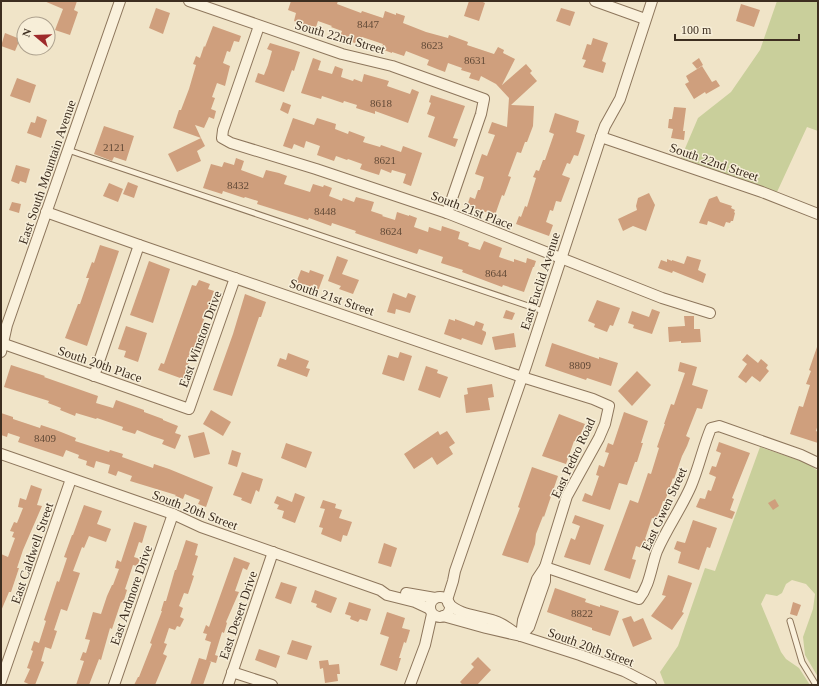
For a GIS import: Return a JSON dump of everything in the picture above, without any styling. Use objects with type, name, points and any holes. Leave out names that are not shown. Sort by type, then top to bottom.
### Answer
[{"type":"street","name":"East South Mountain Avenue","points":[[2,348],[7,325],[120,1]]},
{"type":"street","name":"South 22nd Street","points":[[189,1],[342,54],[392,66],[484,99],[481,114],[447,213]]},
{"type":"street","points":[[595,1],[645,19]]},
{"type":"street","name":"East Euclid Avenue","points":[[442,600],[454,581],[455,571],[522,377],[601,137],[605,126],[620,99],[652,1]]},
{"type":"street","name":"South 21st Place","points":[[259,26],[223,130],[222,138],[231,143],[316,169],[447,213],[662,298],[710,313]]},
{"type":"street","name":"South 22nd Street","points":[[601,137],[762,192],[818,214]]},
{"type":"street","name":"South 21st Street","points":[[46,212],[139,246],[522,377],[593,399],[609,406]]},
{"type":"street","points":[[94,376],[139,246]]},
{"type":"street","name":"East Winston Drive","points":[[189,409],[235,278]]},
{"type":"street","name":"South 20th Place","points":[[2,348],[94,376],[189,409]]},
{"type":"street","name":"East Pedro Road","points":[[521,636],[521,625],[525,613],[537,579],[544,567],[568,496],[605,424],[609,406]]},
{"type":"street","name":"East Gwen Street","points":[[544,567],[638,599],[645,591],[656,553],[666,531],[679,512],[692,484],[711,428],[719,426],[818,463]]},
{"type":"street","name":"South 20th Street","points":[[1,454],[173,514],[201,527],[380,590],[387,595],[415,602],[437,614],[521,636],[614,667],[631,674],[650,685]]},
{"type":"street","name":"East Caldwell Street","points":[[1,681],[71,479]]},
{"type":"street","name":"East Ardmore Drive","points":[[114,685],[173,514]]},
{"type":"street","name":"East Desert Drive","points":[[228,685],[273,552]]},
{"type":"street","name":"South 20th Street","points":[[380,590],[390,589],[442,600],[460,612],[497,622],[521,636]]},
{"type":"street","points":[[410,685],[437,614],[431,603],[442,600],[448,612],[437,614]]},
{"type":"street","points":[[232,672],[272,685]]},
{"type":"lane","points":[[68,150],[543,311]]},
{"type":"lane","points":[[790,621],[802,662],[816,685]]},
{"type":"green space","points":[[777,1],[818,1],[818,131],[807,127],[777,192],[681,158],[698,118],[731,92],[760,50]]},
{"type":"green space","points":[[760,447],[807,463],[818,471],[818,677],[805,655],[803,637],[813,609],[815,594],[806,584],[792,580],[786,584],[782,593],[777,596],[766,594],[761,604],[781,652],[786,659],[799,668],[810,685],[665,685],[660,672],[678,646],[705,568],[715,571]]},
{"type":"building","points":[[44,1],[77,1],[74,10],[78,12],[70,35],[56,30],[63,9]]},
{"type":"building","points":[[291,1],[338,1],[337,4],[361,13],[362,11],[383,18],[385,11],[396,15],[396,13],[405,16],[403,23],[426,32],[448,38],[449,35],[468,42],[467,45],[494,54],[498,47],[504,50],[503,53],[515,59],[502,85],[526,64],[532,71],[530,73],[537,81],[511,105],[534,106],[533,126],[521,153],[517,152],[508,176],[511,177],[504,196],[502,195],[495,215],[467,206],[470,197],[475,199],[478,190],[480,190],[484,177],[475,174],[482,154],[487,156],[495,135],[488,133],[492,122],[507,127],[509,98],[496,84],[481,76],[479,81],[469,78],[471,73],[461,70],[462,68],[448,63],[445,72],[427,65],[429,60],[406,51],[404,56],[392,53],[381,49],[383,44],[362,37],[360,45],[352,42],[352,40],[340,36],[342,31],[318,21],[315,30],[307,28],[308,26],[294,21],[296,13],[288,10]]},
{"type":"building","points":[[469,1],[481,1],[485,3],[479,21],[464,16]]},
{"type":"building","points":[[741,4],[760,10],[754,27],[736,21]]},
{"type":"building","points":[[156,8],[170,13],[163,34],[149,28]]},
{"type":"building","points":[[561,8],[575,12],[570,26],[556,21]]},
{"type":"building","points":[[213,26],[241,36],[239,42],[234,41],[230,52],[227,51],[223,63],[230,66],[225,86],[217,83],[212,97],[215,98],[211,109],[216,111],[214,119],[209,117],[204,128],[195,125],[201,138],[173,128],[179,110],[181,110],[189,89],[196,65],[193,64],[196,56],[200,58]]},
{"type":"building","points":[[5,33],[16,37],[15,51],[1,46]]},
{"type":"building","points":[[593,38],[608,43],[602,61],[606,63],[603,73],[583,67],[586,60],[582,59],[587,44],[591,45]]},
{"type":"building","points":[[270,43],[300,52],[294,71],[292,70],[284,92],[255,82],[258,73],[264,75],[268,65],[272,51],[267,49]]},
{"type":"building","points":[[313,58],[321,61],[318,70],[332,74],[335,66],[343,69],[341,77],[353,81],[354,79],[362,82],[364,74],[389,81],[387,86],[410,94],[412,89],[419,92],[408,123],[375,111],[375,114],[356,108],[357,105],[344,101],[343,103],[322,96],[321,99],[301,93]]},
{"type":"building","points":[[699,58],[703,65],[697,69],[692,63]]},
{"type":"building","points":[[702,66],[712,82],[716,80],[720,86],[706,94],[705,92],[694,99],[685,84],[689,82],[686,76]]},
{"type":"building","points":[[17,78],[36,85],[30,103],[10,96]]},
{"type":"building","points":[[431,95],[465,106],[453,138],[458,139],[455,147],[428,137],[435,117],[427,114],[431,103],[429,102]]},
{"type":"building","points":[[283,102],[291,105],[288,114],[280,110]]},
{"type":"building","points":[[674,107],[686,108],[683,131],[685,131],[684,140],[671,138],[673,129],[668,128],[669,119],[672,119]]},
{"type":"building","points":[[555,113],[579,121],[576,132],[585,135],[578,156],[574,155],[570,164],[567,163],[562,175],[570,178],[561,202],[556,201],[553,211],[550,210],[546,222],[553,225],[549,236],[516,224],[519,216],[521,217],[525,206],[527,207],[536,178],[533,177],[536,170],[539,171],[543,160],[545,160],[554,134],[549,132]]},
{"type":"building","points":[[37,116],[47,120],[41,138],[27,133],[31,122],[35,123]]},
{"type":"building","points":[[293,118],[314,125],[317,118],[336,124],[335,129],[348,134],[349,131],[365,137],[363,142],[380,147],[381,145],[401,152],[403,146],[422,153],[411,186],[403,183],[406,174],[392,170],[391,173],[381,169],[379,175],[360,169],[362,164],[348,159],[347,160],[336,156],[334,161],[317,155],[320,146],[306,141],[304,148],[294,144],[292,149],[283,146]]},
{"type":"building","points":[[104,126],[134,136],[126,161],[114,157],[112,161],[94,154]]},
{"type":"building","points":[[201,138],[205,146],[197,151],[201,161],[177,172],[168,154]]},
{"type":"building","points":[[236,158],[244,161],[241,170],[263,178],[266,170],[279,173],[287,176],[284,184],[310,192],[313,184],[323,187],[324,185],[332,188],[329,196],[342,201],[343,198],[354,202],[356,197],[374,202],[371,211],[383,215],[382,216],[395,220],[397,212],[409,215],[417,218],[414,227],[428,232],[429,227],[441,231],[442,226],[460,232],[458,239],[469,243],[468,246],[480,250],[484,241],[502,248],[499,257],[514,262],[514,259],[526,263],[527,258],[536,261],[524,292],[503,285],[502,287],[462,272],[463,270],[441,263],[443,257],[419,249],[417,254],[355,233],[356,231],[332,223],[331,226],[309,218],[308,220],[257,204],[258,201],[245,197],[244,198],[223,191],[222,194],[203,188],[211,164],[222,167],[224,162],[234,165]]},
{"type":"building","points":[[16,165],[30,169],[26,183],[20,181],[19,184],[11,181]]},
{"type":"building","points":[[128,182],[138,186],[134,198],[123,194]]},
{"type":"building","points":[[109,183],[123,189],[118,202],[103,196]]},
{"type":"building","points":[[649,193],[655,205],[646,231],[633,226],[623,231],[618,219],[637,210],[636,206],[638,198]]},
{"type":"building","points":[[717,196],[720,202],[732,206],[731,208],[735,210],[733,221],[730,223],[726,222],[724,227],[708,221],[707,225],[699,223],[709,199]]},
{"type":"building","points":[[12,202],[21,204],[19,213],[9,210]]},
{"type":"building","points":[[100,245],[119,251],[87,346],[65,338],[78,304],[80,304],[89,278],[86,278],[92,262],[94,263]]},
{"type":"building","points":[[337,256],[348,260],[342,274],[359,280],[353,294],[339,289],[341,286],[328,281]]},
{"type":"building","points":[[687,256],[701,260],[698,270],[706,274],[703,283],[673,271],[672,273],[658,268],[661,260],[667,262],[667,259],[684,264]]},
{"type":"building","points":[[149,261],[170,269],[153,323],[130,315]]},
{"type":"building","points":[[301,270],[309,273],[310,270],[324,275],[318,291],[296,283]]},
{"type":"building","points":[[199,280],[210,284],[208,289],[214,291],[183,379],[158,370],[161,363],[164,364],[192,285],[196,286]]},
{"type":"building","points":[[393,293],[406,298],[408,293],[416,296],[410,313],[396,309],[395,314],[387,312]]},
{"type":"building","points":[[245,294],[266,302],[261,317],[259,317],[232,396],[213,390],[233,334]]},
{"type":"building","points":[[597,300],[620,308],[613,326],[610,325],[607,332],[594,327],[595,324],[588,321]]},
{"type":"building","points":[[652,309],[660,312],[652,334],[633,328],[634,325],[628,323],[632,311],[649,317]]},
{"type":"building","points":[[506,310],[515,313],[512,320],[503,318]]},
{"type":"building","points":[[684,316],[694,316],[694,329],[700,329],[701,342],[669,342],[668,327],[685,326]]},
{"type":"building","points":[[449,319],[455,321],[455,319],[474,326],[476,321],[484,324],[482,330],[486,332],[486,334],[482,345],[444,334]]},
{"type":"building","points":[[126,326],[147,333],[138,362],[124,357],[126,351],[118,349]]},
{"type":"building","points":[[514,333],[516,347],[495,350],[492,337]]},
{"type":"building","points":[[552,343],[599,359],[599,357],[618,363],[611,386],[587,378],[586,380],[545,366]]},
{"type":"building","points":[[817,347],[818,424],[816,431],[818,432],[818,443],[790,434],[799,406],[803,407],[810,385],[806,384]]},
{"type":"building","points":[[400,352],[412,356],[404,381],[382,374],[388,355],[398,358]]},
{"type":"building","points":[[288,353],[309,361],[306,368],[310,369],[307,377],[277,366],[280,358],[286,360]]},
{"type":"building","points":[[747,354],[758,363],[761,359],[768,365],[766,368],[769,371],[760,382],[752,376],[746,383],[738,377],[747,364],[742,360]]},
{"type":"building","points":[[680,362],[697,367],[692,385],[708,390],[702,409],[697,408],[686,436],[690,438],[665,501],[663,501],[657,520],[652,518],[645,539],[647,540],[644,549],[636,546],[632,559],[636,560],[630,579],[604,570],[630,500],[638,503],[648,473],[651,474],[659,448],[657,447],[664,424],[671,404],[674,405],[685,373],[678,371]]},
{"type":"building","points":[[11,365],[98,396],[96,403],[113,408],[116,400],[144,410],[144,412],[178,426],[175,433],[181,435],[175,449],[162,444],[164,440],[137,430],[135,434],[122,430],[123,427],[97,418],[96,419],[76,413],[75,416],[60,410],[61,408],[48,403],[49,401],[4,387]]},
{"type":"building","points":[[426,366],[438,370],[437,373],[448,377],[440,398],[418,390]]},
{"type":"building","points":[[637,371],[651,385],[632,406],[618,391]]},
{"type":"building","points":[[492,384],[494,397],[488,398],[490,410],[466,413],[464,395],[468,394],[467,388]]},
{"type":"building","points":[[211,410],[231,422],[223,436],[203,424]]},
{"type":"building","points":[[624,412],[648,421],[637,462],[635,462],[627,485],[619,483],[610,510],[582,501],[585,493],[592,496],[599,476],[596,475],[599,465],[604,467],[609,453],[605,452],[608,443],[613,445]]},
{"type":"building","points":[[1,413],[13,417],[13,419],[40,428],[41,425],[56,430],[76,438],[75,441],[109,452],[110,450],[123,454],[122,457],[153,468],[154,464],[169,469],[213,487],[206,507],[198,504],[200,500],[185,494],[183,499],[175,496],[176,495],[130,481],[132,476],[118,471],[116,476],[108,473],[110,465],[96,461],[94,468],[86,465],[87,461],[78,458],[79,455],[66,450],[63,457],[18,442],[20,437],[8,433],[7,437],[1,435]]},
{"type":"building","points":[[559,414],[585,424],[577,442],[574,441],[566,464],[542,456]]},
{"type":"building","points":[[438,431],[440,435],[447,431],[455,443],[449,447],[453,454],[437,465],[432,457],[414,469],[404,454]]},
{"type":"building","points":[[204,432],[210,454],[194,458],[188,436]]},
{"type":"building","points":[[719,442],[750,453],[732,498],[734,499],[730,510],[735,512],[732,519],[696,507],[700,498],[705,499],[708,490],[711,491],[716,477],[709,474],[712,466],[716,467],[721,453],[716,451]]},
{"type":"building","points":[[286,443],[312,452],[306,468],[281,458]]},
{"type":"building","points":[[232,450],[241,453],[237,467],[228,464]]},
{"type":"building","points":[[532,467],[558,476],[544,517],[543,516],[536,534],[535,544],[528,563],[502,555],[520,508],[518,507]]},
{"type":"building","points":[[242,472],[263,479],[259,492],[256,490],[251,504],[241,500],[242,498],[233,495]]},
{"type":"building","points":[[31,485],[42,489],[37,505],[42,506],[23,550],[11,592],[9,592],[1,611],[1,554],[8,557],[15,538],[12,537],[14,532],[10,531],[14,522],[17,523],[23,508],[18,507],[20,498],[26,500]]},
{"type":"building","points":[[295,493],[305,497],[295,523],[282,518],[284,511],[277,509],[279,505],[274,503],[277,496],[292,502]]},
{"type":"building","points":[[775,499],[779,506],[773,510],[768,503]]},
{"type":"building","points":[[323,500],[336,504],[335,508],[342,510],[339,518],[352,522],[347,536],[343,535],[341,542],[321,534],[323,528],[319,527],[325,509],[320,508]]},
{"type":"building","points":[[84,505],[102,511],[97,524],[111,529],[106,542],[89,536],[84,548],[82,547],[73,571],[80,573],[67,611],[61,609],[54,630],[57,631],[51,649],[45,647],[41,661],[44,662],[35,685],[31,685],[24,682],[30,669],[27,668],[33,651],[31,650],[34,641],[39,643],[46,621],[44,620],[57,581],[59,582],[67,558],[64,557]]},
{"type":"building","points":[[575,515],[604,525],[590,565],[564,557],[571,538],[575,540],[580,526],[572,523]]},
{"type":"building","points":[[693,520],[717,528],[710,548],[707,547],[699,570],[678,563],[681,552],[674,549],[677,541],[685,543]]},
{"type":"building","points":[[134,522],[147,526],[142,543],[139,542],[134,557],[140,559],[137,566],[133,565],[125,589],[127,590],[123,603],[121,602],[112,629],[110,628],[101,660],[99,659],[89,685],[76,685],[84,661],[80,660],[83,652],[86,653],[90,640],[85,639],[93,612],[101,614],[119,569],[115,568],[117,560],[121,562]]},
{"type":"building","points":[[186,540],[198,544],[195,555],[198,556],[192,575],[194,576],[188,594],[184,593],[179,606],[183,608],[180,617],[184,619],[180,627],[177,626],[175,630],[169,628],[164,643],[167,644],[163,654],[167,656],[155,685],[134,685],[139,677],[152,644],[150,643],[162,611],[164,601],[166,601]]},
{"type":"building","points":[[384,543],[397,548],[391,567],[378,563]]},
{"type":"building","points":[[234,557],[250,563],[247,570],[243,568],[235,591],[239,592],[226,622],[224,633],[222,632],[215,655],[218,656],[216,663],[209,661],[211,662],[203,685],[190,685],[199,658],[206,660],[211,642],[205,640],[207,634],[203,633],[206,625],[209,627]]},
{"type":"building","points":[[668,575],[692,583],[682,612],[684,613],[672,630],[651,616],[666,596],[662,595]]},
{"type":"building","points":[[281,582],[297,587],[291,604],[275,598]]},
{"type":"building","points":[[555,588],[586,599],[585,602],[619,611],[610,636],[547,612]]},
{"type":"building","points":[[315,590],[337,598],[331,613],[316,607],[317,604],[311,602]]},
{"type":"building","points":[[349,602],[371,609],[367,621],[360,619],[358,622],[350,619],[351,616],[345,614]]},
{"type":"building","points":[[793,602],[801,605],[797,616],[790,614]]},
{"type":"building","points":[[387,612],[405,618],[402,628],[410,630],[406,643],[404,642],[397,671],[380,665],[389,637],[380,634]]},
{"type":"building","points":[[631,616],[634,622],[643,618],[652,639],[633,647],[622,619]]},
{"type":"building","points":[[292,640],[312,646],[307,660],[287,654]]},
{"type":"building","points":[[259,649],[280,656],[276,668],[255,660]]},
{"type":"building","points":[[478,657],[491,670],[477,685],[463,685],[460,682],[474,667],[471,664]]},
{"type":"building","points":[[328,660],[329,665],[339,664],[340,674],[337,674],[338,681],[325,683],[323,668],[320,669],[319,661]]}]
